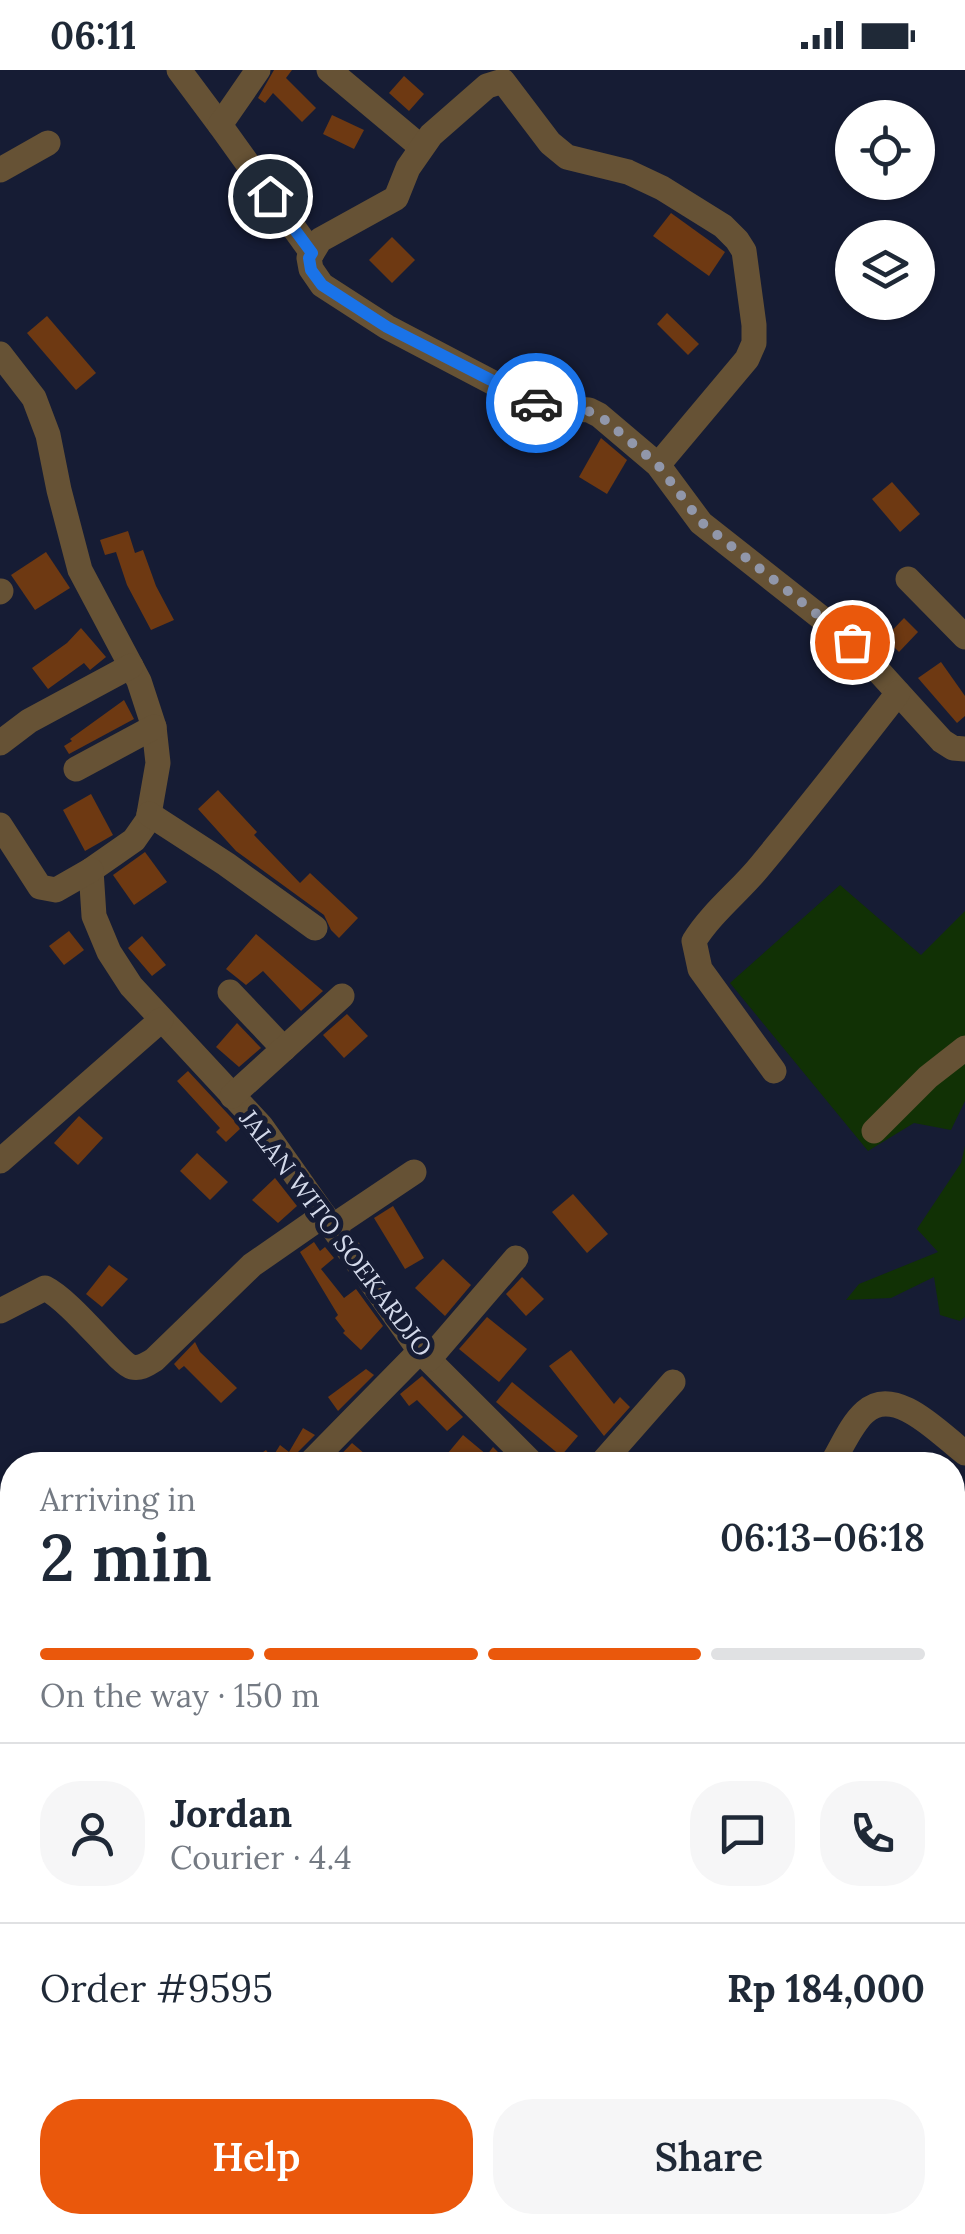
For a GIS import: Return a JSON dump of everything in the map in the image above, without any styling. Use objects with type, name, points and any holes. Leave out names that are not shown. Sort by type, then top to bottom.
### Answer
[{"type":"street","points":[[179,70],[312,253]]},
{"type":"street","points":[[220,125],[258,70]]},
{"type":"street","points":[[329,70],[421,147]]},
{"type":"street","points":[[658,465],[747,359],[754,343],[744,251],[723,226],[662,188],[628,172],[567,158],[550,144],[500,80],[471,98],[421,147],[396,198],[320,240],[309,258],[311,270],[322,285],[387,327],[526,400],[549,408],[588,410],[599,415],[658,465],[701,522],[852,642],[942,741],[965,750]]},
{"type":"street","points":[[0,170],[48,143]]},
{"type":"street","points":[[0,354],[34,398],[48,435],[80,570],[131,666],[154,726],[158,763],[150,814],[134,840],[56,890],[40,887],[0,826]]},
{"type":"street","points":[[908,580],[965,637]]},
{"type":"street","points":[[0,743],[29,721],[131,666]]},
{"type":"street","points":[[774,1071],[700,969],[694,941],[804,814],[898,693]]},
{"type":"street","points":[[76,769],[154,726]]},
{"type":"street","points":[[150,814],[314,928]]},
{"type":"street","name":"JALAN WITO SOEKARDJO","points":[[91,870],[94,916],[109,952],[130,986],[261,1126],[425,1355],[521,1452]]},
{"type":"street","points":[[230,992],[284,1049]]},
{"type":"street","points":[[232,1096],[342,996]]},
{"type":"street","points":[[0,1161],[162,1020]]},
{"type":"street","points":[[874,1131],[928,1077],[965,1048]]},
{"type":"street","points":[[0,1311],[45,1288],[74,1308],[126,1365],[141,1368],[154,1360],[252,1264],[414,1172]]},
{"type":"street","points":[[322,1452],[425,1355],[516,1258]]},
{"type":"street","points":[[611,1452],[673,1382]]},
{"type":"street","points":[[840,1452],[862,1413],[878,1403],[892,1402],[964,1452]]},
{"type":"green space","points":[[840,885],[921,955],[965,911],[965,1101],[951,1130],[914,1123],[868,1151],[730,983]]},
{"type":"green space","points":[[965,1146],[965,1317],[960,1321],[940,1315],[934,1277],[891,1298],[846,1300],[859,1284],[938,1252],[917,1229],[961,1163]]},
{"type":"building","points":[[274,70],[292,70],[286,78],[316,108],[302,122],[273,93],[265,103],[258,98]]},
{"type":"building","points":[[404,76],[424,94],[409,111],[389,93]]},
{"type":"building","points":[[332,115],[364,130],[354,149],[323,134]]},
{"type":"building","points":[[671,213],[725,252],[709,276],[653,236]]},
{"type":"building","points":[[392,237],[415,260],[392,283],[369,260]]},
{"type":"building","points":[[667,313],[699,344],[688,355],[657,324]]},
{"type":"building","points":[[47,316],[96,373],[76,390],[27,333]]},
{"type":"building","points":[[601,438],[627,460],[607,494],[579,477]]},
{"type":"building","points":[[892,482],[920,514],[900,532],[872,499]]},
{"type":"building","points":[[128,531],[135,553],[143,550],[174,620],[151,630],[127,585],[116,552],[105,555],[100,540]]},
{"type":"building","points":[[46,552],[70,588],[35,610],[11,575]]},
{"type":"building","points":[[904,618],[918,632],[899,652],[885,638]]},
{"type":"building","points":[[81,628],[106,657],[90,670],[84,663],[48,689],[32,668]]},
{"type":"building","points":[[941,662],[965,696],[965,716],[957,723],[918,678]]},
{"type":"building","points":[[124,700],[134,719],[69,754],[64,746],[70,739]]},
{"type":"building","points":[[218,790],[300,883],[310,873],[358,918],[339,938],[324,915],[236,851],[198,809]]},
{"type":"building","points":[[91,794],[113,835],[85,851],[63,810]]},
{"type":"building","points":[[145,852],[167,882],[134,905],[113,875]]},
{"type":"building","points":[[69,931],[84,950],[64,965],[49,946]]},
{"type":"building","points":[[256,934],[323,991],[301,1011],[263,971],[246,985],[226,969]]},
{"type":"building","points":[[142,936],[166,965],[152,976],[128,948]]},
{"type":"building","points":[[347,1014],[368,1036],[344,1058],[323,1035]]},
{"type":"building","points":[[237,1023],[261,1048],[239,1067],[216,1047]]},
{"type":"building","points":[[188,1071],[241,1128],[226,1142],[216,1132],[220,1128],[177,1081]]},
{"type":"building","points":[[79,1116],[103,1138],[78,1165],[54,1143]]},
{"type":"building","points":[[197,1153],[228,1182],[210,1200],[180,1171]]},
{"type":"building","points":[[275,1178],[297,1206],[278,1223],[252,1200]]},
{"type":"building","points":[[573,1194],[608,1234],[587,1253],[552,1212]]},
{"type":"building","points":[[393,1206],[424,1258],[405,1269],[374,1218]]},
{"type":"building","points":[[314,1242],[320,1251],[325,1247],[334,1258],[321,1269],[344,1298],[356,1289],[383,1326],[361,1350],[343,1333],[335,1318],[338,1315],[300,1252]]},
{"type":"building","points":[[443,1259],[471,1285],[445,1316],[415,1288]]},
{"type":"building","points":[[109,1265],[128,1279],[102,1307],[86,1294]]},
{"type":"building","points":[[522,1277],[544,1299],[526,1316],[506,1294]]},
{"type":"building","points":[[487,1317],[527,1349],[499,1382],[459,1349]]},
{"type":"building","points":[[195,1342],[200,1352],[237,1388],[221,1403],[184,1366],[179,1370],[174,1364]]},
{"type":"building","points":[[571,1350],[614,1404],[620,1397],[630,1407],[604,1436],[549,1366]]},
{"type":"building","points":[[366,1369],[374,1375],[338,1411],[328,1397]]},
{"type":"building","points":[[422,1376],[463,1417],[447,1431],[417,1400],[409,1406],[400,1394]]},
{"type":"building","points":[[512,1382],[578,1436],[564,1452],[556,1452],[496,1402]]},
{"type":"building","points":[[303,1428],[315,1435],[298,1452],[289,1452]]},
{"type":"building","points":[[463,1435],[483,1452],[449,1452]]},
{"type":"building","points":[[352,1443],[363,1452],[343,1452]]},
{"type":"way so far","points":[[536,403],[599,415],[658,465],[701,522],[852,642]]},
{"type":"route","points":[[270,196],[312,253],[311,270],[322,285],[387,327],[536,403]]}]
